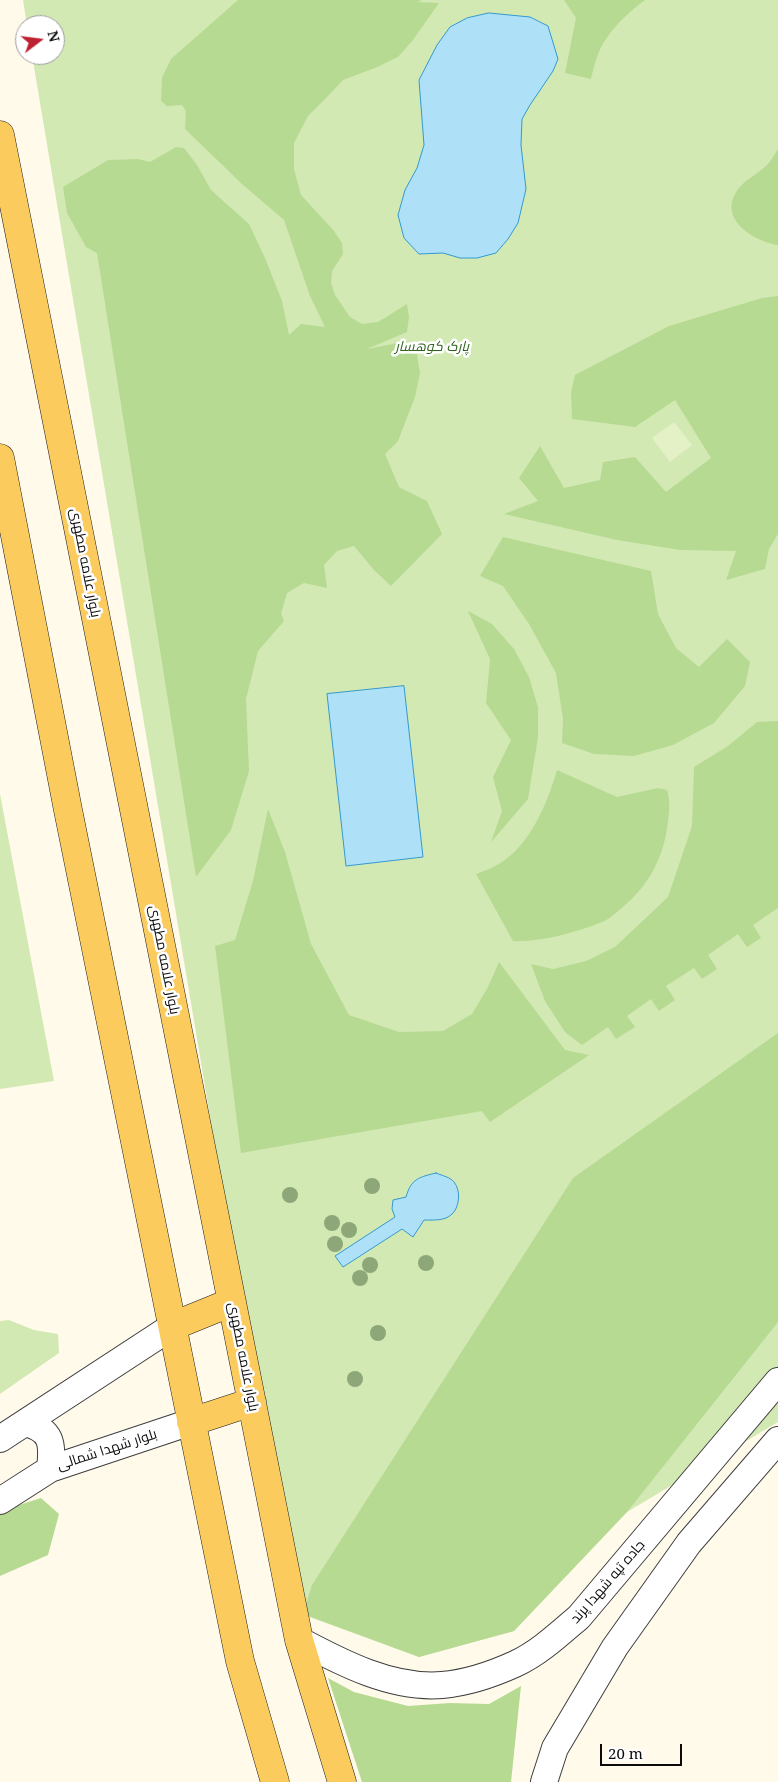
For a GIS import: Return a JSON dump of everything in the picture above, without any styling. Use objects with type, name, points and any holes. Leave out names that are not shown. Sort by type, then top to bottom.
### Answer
[{"type":"main road","name":"بلوار علامه مطهری","points":[[0,135],[299,1640],[342,1782]]},
{"type":"main road","points":[[0,458],[72,829],[240,1661],[275,1782]]},
{"type":"main road","points":[[173,1326],[232,1302]]},
{"type":"main road","points":[[191,1422],[252,1402]]},
{"type":"street","points":[[0,1439],[173,1326]]},
{"type":"street","name":"جاده تپه شهدا پرند","points":[[299,1640],[352,1666],[383,1678],[409,1684],[442,1685],[478,1677],[516,1664],[546,1645],[579,1617],[778,1381]]},
{"type":"street","points":[[24,1422],[44,1431],[50,1439],[52,1447],[50,1469]]},
{"type":"street","name":"بلوار شهدا شمالی","points":[[0,1501],[50,1469],[191,1422]]},
{"type":"street","points":[[544,1782],[555,1748],[615,1647],[689,1543],[778,1440]]},
{"type":"green space","name":"پارک کوهسار","points":[[23,0],[778,0],[778,1422],[627,1512],[514,1631],[419,1657],[293,1611],[34,65],[65,65],[65,15],[25,15]]},
{"type":"green space","points":[[238,0],[422,0],[417,2],[439,3],[413,40],[398,57],[343,80],[308,116],[294,143],[294,169],[301,195],[334,231],[342,243],[343,254],[332,271],[331,283],[335,295],[350,317],[362,324],[378,322],[407,304],[409,317],[407,332],[367,349],[403,342],[416,349],[420,373],[415,397],[398,441],[385,454],[399,487],[427,501],[442,534],[391,586],[374,570],[354,546],[337,551],[324,565],[327,588],[304,583],[287,593],[281,614],[284,621],[258,651],[246,699],[249,771],[231,830],[196,877],[97,253],[86,247],[67,213],[63,187],[108,160],[138,159],[150,162],[176,147],[184,148],[197,165],[211,190],[249,224],[282,301],[289,335],[301,324],[325,327],[310,296],[284,220],[242,184],[185,129],[186,111],[182,105],[167,106],[161,101],[162,78],[171,59]]},
{"type":"green space","points":[[564,0],[645,0],[614,28],[603,43],[591,79],[565,73],[576,18]]},
{"type":"green space","points":[[778,149],[778,245],[760,240],[743,228],[736,221],[732,213],[732,204],[738,189],[767,165]]},
{"type":"green space","points":[[778,296],[778,534],[769,549],[765,569],[726,580],[736,551],[680,550],[617,540],[504,514],[538,501],[519,478],[540,446],[564,488],[600,480],[603,462],[635,457],[666,492],[711,458],[675,400],[635,427],[572,419],[571,392],[575,375],[669,326],[762,298]]},
{"type":"green space","points":[[674,422],[692,445],[670,462],[652,438]]},
{"type":"green space","points":[[503,537],[651,571],[658,614],[676,648],[699,667],[727,639],[750,662],[745,686],[714,723],[673,745],[634,756],[594,754],[562,743],[563,719],[556,673],[529,624],[503,586],[480,576]]},
{"type":"green space","points":[[468,611],[492,624],[514,649],[529,677],[538,707],[538,737],[528,799],[491,842],[502,811],[493,777],[511,740],[486,703],[490,659]]},
{"type":"green space","points":[[778,721],[778,908],[753,925],[761,938],[747,947],[738,934],[708,955],[717,969],[702,979],[694,968],[666,986],[675,1000],[659,1011],[651,999],[627,1016],[635,1027],[616,1039],[608,1027],[582,1045],[565,1032],[545,1001],[531,964],[553,969],[586,961],[615,947],[668,897],[692,826],[694,767],[728,746],[757,722]]},
{"type":"green space","points":[[557,770],[617,797],[658,788],[667,790],[669,809],[665,841],[651,875],[644,885],[628,903],[608,919],[558,936],[530,941],[513,941],[476,874],[508,857],[528,836],[542,810]]},
{"type":"green space","points":[[0,794],[54,1081],[0,1089]]},
{"type":"green space","points":[[268,809],[285,852],[311,944],[349,1015],[399,1032],[443,1031],[472,1014],[488,987],[499,962],[565,1050],[589,1055],[490,1122],[482,1111],[241,1153],[215,946],[235,940],[253,881]]},
{"type":"green space","points":[[778,1033],[778,1322],[627,1512],[514,1631],[419,1657],[303,1614],[312,1585],[573,1178]]},
{"type":"green space","points":[[9,1320],[34,1330],[58,1334],[59,1353],[0,1394],[0,1321]]},
{"type":"green space","points":[[41,1498],[59,1514],[48,1555],[0,1576],[0,1511]]},
{"type":"green space","points":[[328,1678],[354,1692],[408,1706],[450,1703],[489,1704],[521,1686],[511,1782],[362,1782]]},
{"type":"water","points":[[489,13],[530,17],[548,26],[558,59],[553,71],[522,119],[521,145],[526,189],[518,223],[496,253],[477,258],[460,258],[443,253],[419,254],[404,238],[398,215],[405,190],[417,168],[424,145],[419,80],[437,45],[450,27],[467,18]]},
{"type":"water","points":[[404,686],[423,857],[346,866],[327,694]]},
{"type":"water","points":[[436,1173],[452,1180],[456,1185],[459,1199],[454,1212],[442,1219],[424,1220],[413,1237],[402,1229],[343,1267],[335,1256],[395,1217],[392,1209],[393,1200],[406,1197],[413,1183],[425,1176]]}]
